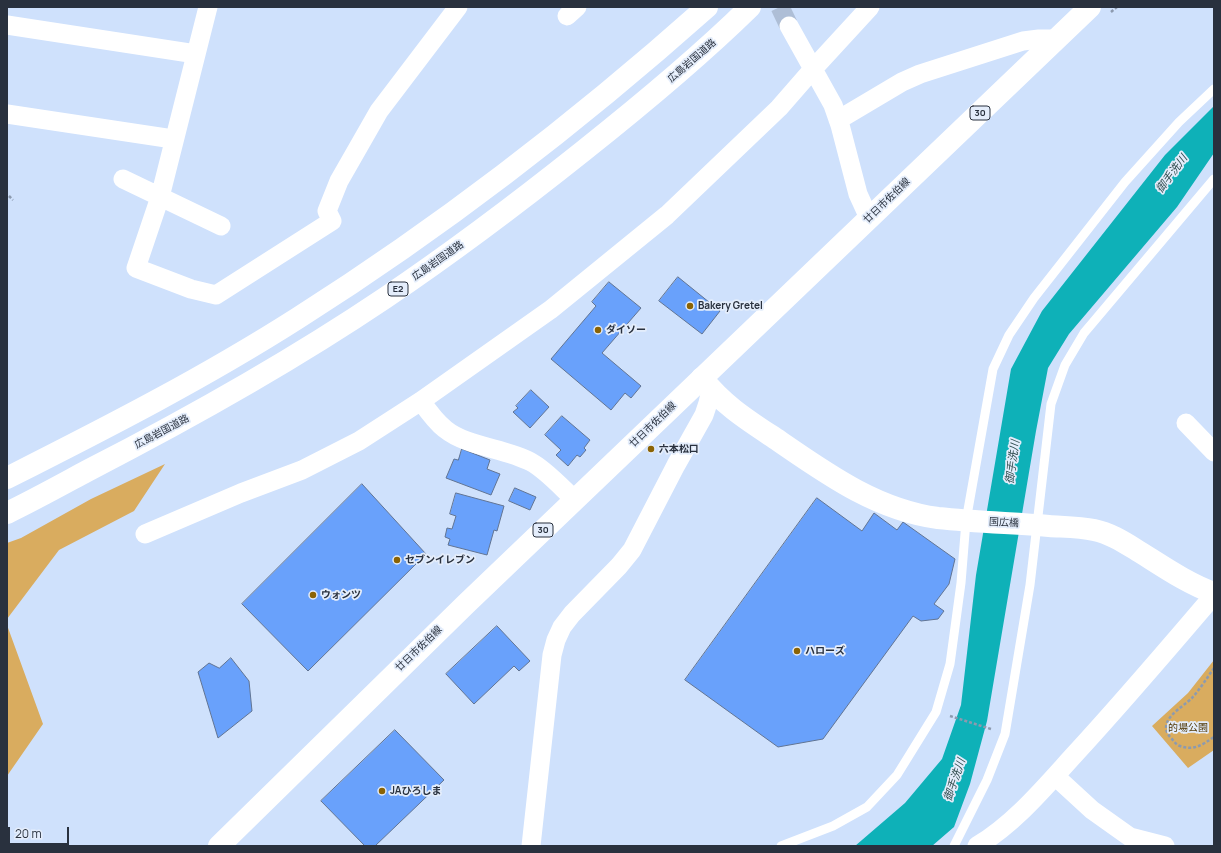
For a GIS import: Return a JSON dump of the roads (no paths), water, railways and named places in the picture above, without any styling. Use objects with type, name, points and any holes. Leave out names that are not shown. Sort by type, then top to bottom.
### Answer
[{"type":"main road","points":[[7,478],[148,406],[223,364],[297,319],[369,272],[508,172],[636,69],[707,7]]},
{"type":"main road","name":"広島岩国道路","points":[[7,513],[163,432],[239,390],[386,298],[457,248],[539,186],[662,87],[750,7]]},
{"type":"main road","name":"廿日市佐伯線","points":[[219,846],[418,650],[575,500],[706,384],[869,218],[1090,7]]},
{"type":"main road","name":"国広橋","points":[[706,384],[732,409],[824,472],[850,488],[877,501],[906,511],[936,517],[1095,530],[1118,539],[1197,587],[1214,594]]},
{"type":"street","points":[[208,7],[160,197],[136,268],[191,288],[216,295],[332,221],[328,211],[339,182],[379,111],[458,7]]},
{"type":"street","points":[[145,534],[302,470],[359,441],[421,401],[550,310],[667,215],[779,108],[870,7]]},
{"type":"street","points":[[7,25],[196,54]]},
{"type":"street","points":[[789,26],[830,100],[838,120],[858,194],[869,218]]},
{"type":"street","points":[[838,120],[902,82],[920,74],[1023,41],[1057,39]]},
{"type":"street","points":[[7,114],[174,140]]},
{"type":"street","points":[[123,179],[221,226]]},
{"type":"street","points":[[531,846],[552,655],[556,640],[562,626],[572,614],[619,566],[632,550],[704,415],[708,403],[706,384]]},
{"type":"street","points":[[421,401],[440,424],[450,432],[474,443],[529,461],[540,468],[575,500]]},
{"type":"street","points":[[1186,423],[1214,452]]},
{"type":"street","points":[[977,846],[992,837],[1030,804],[1100,728],[1214,594]]},
{"type":"street","points":[[1055,776],[1092,810],[1130,837],[1164,846]]},
{"type":"lane","points":[[781,846],[833,826],[867,807],[897,775],[936,712],[950,664],[993,369],[1009,335],[1034,298],[1125,182],[1179,122],[1214,89]]},
{"type":"lane","points":[[954,846],[986,780],[1005,734],[1030,585],[1035,525],[1051,404],[1065,366],[1084,333],[1214,179]]},
{"type":"water","name":"御手洗川","points":[[1214,106],[1214,153],[1177,207],[1069,334],[1048,368],[987,721],[970,784],[954,827],[932,846],[855,846],[905,803],[942,759],[961,705],[976,575],[1011,369],[1042,311],[1165,155]]},
{"type":"tunnel","points":[[780,7],[789,26]]},
{"type":"place","name":"Bakery Gretel","points":[[690,306]]},
{"type":"place","name":"ダイソー","points":[[598,330]]},
{"type":"place","name":"六本松口","points":[[651,449]]},
{"type":"place","name":"セブンイレブン","points":[[397,560]]},
{"type":"place","name":"ウォンツ","points":[[313,595]]},
{"type":"place","name":"ハローズ","points":[[797,651]]},
{"type":"place","name":"JAひろしま","points":[[382,791]]},
{"type":"park label","name":"的場公園","points":[[1188,728]]}]
